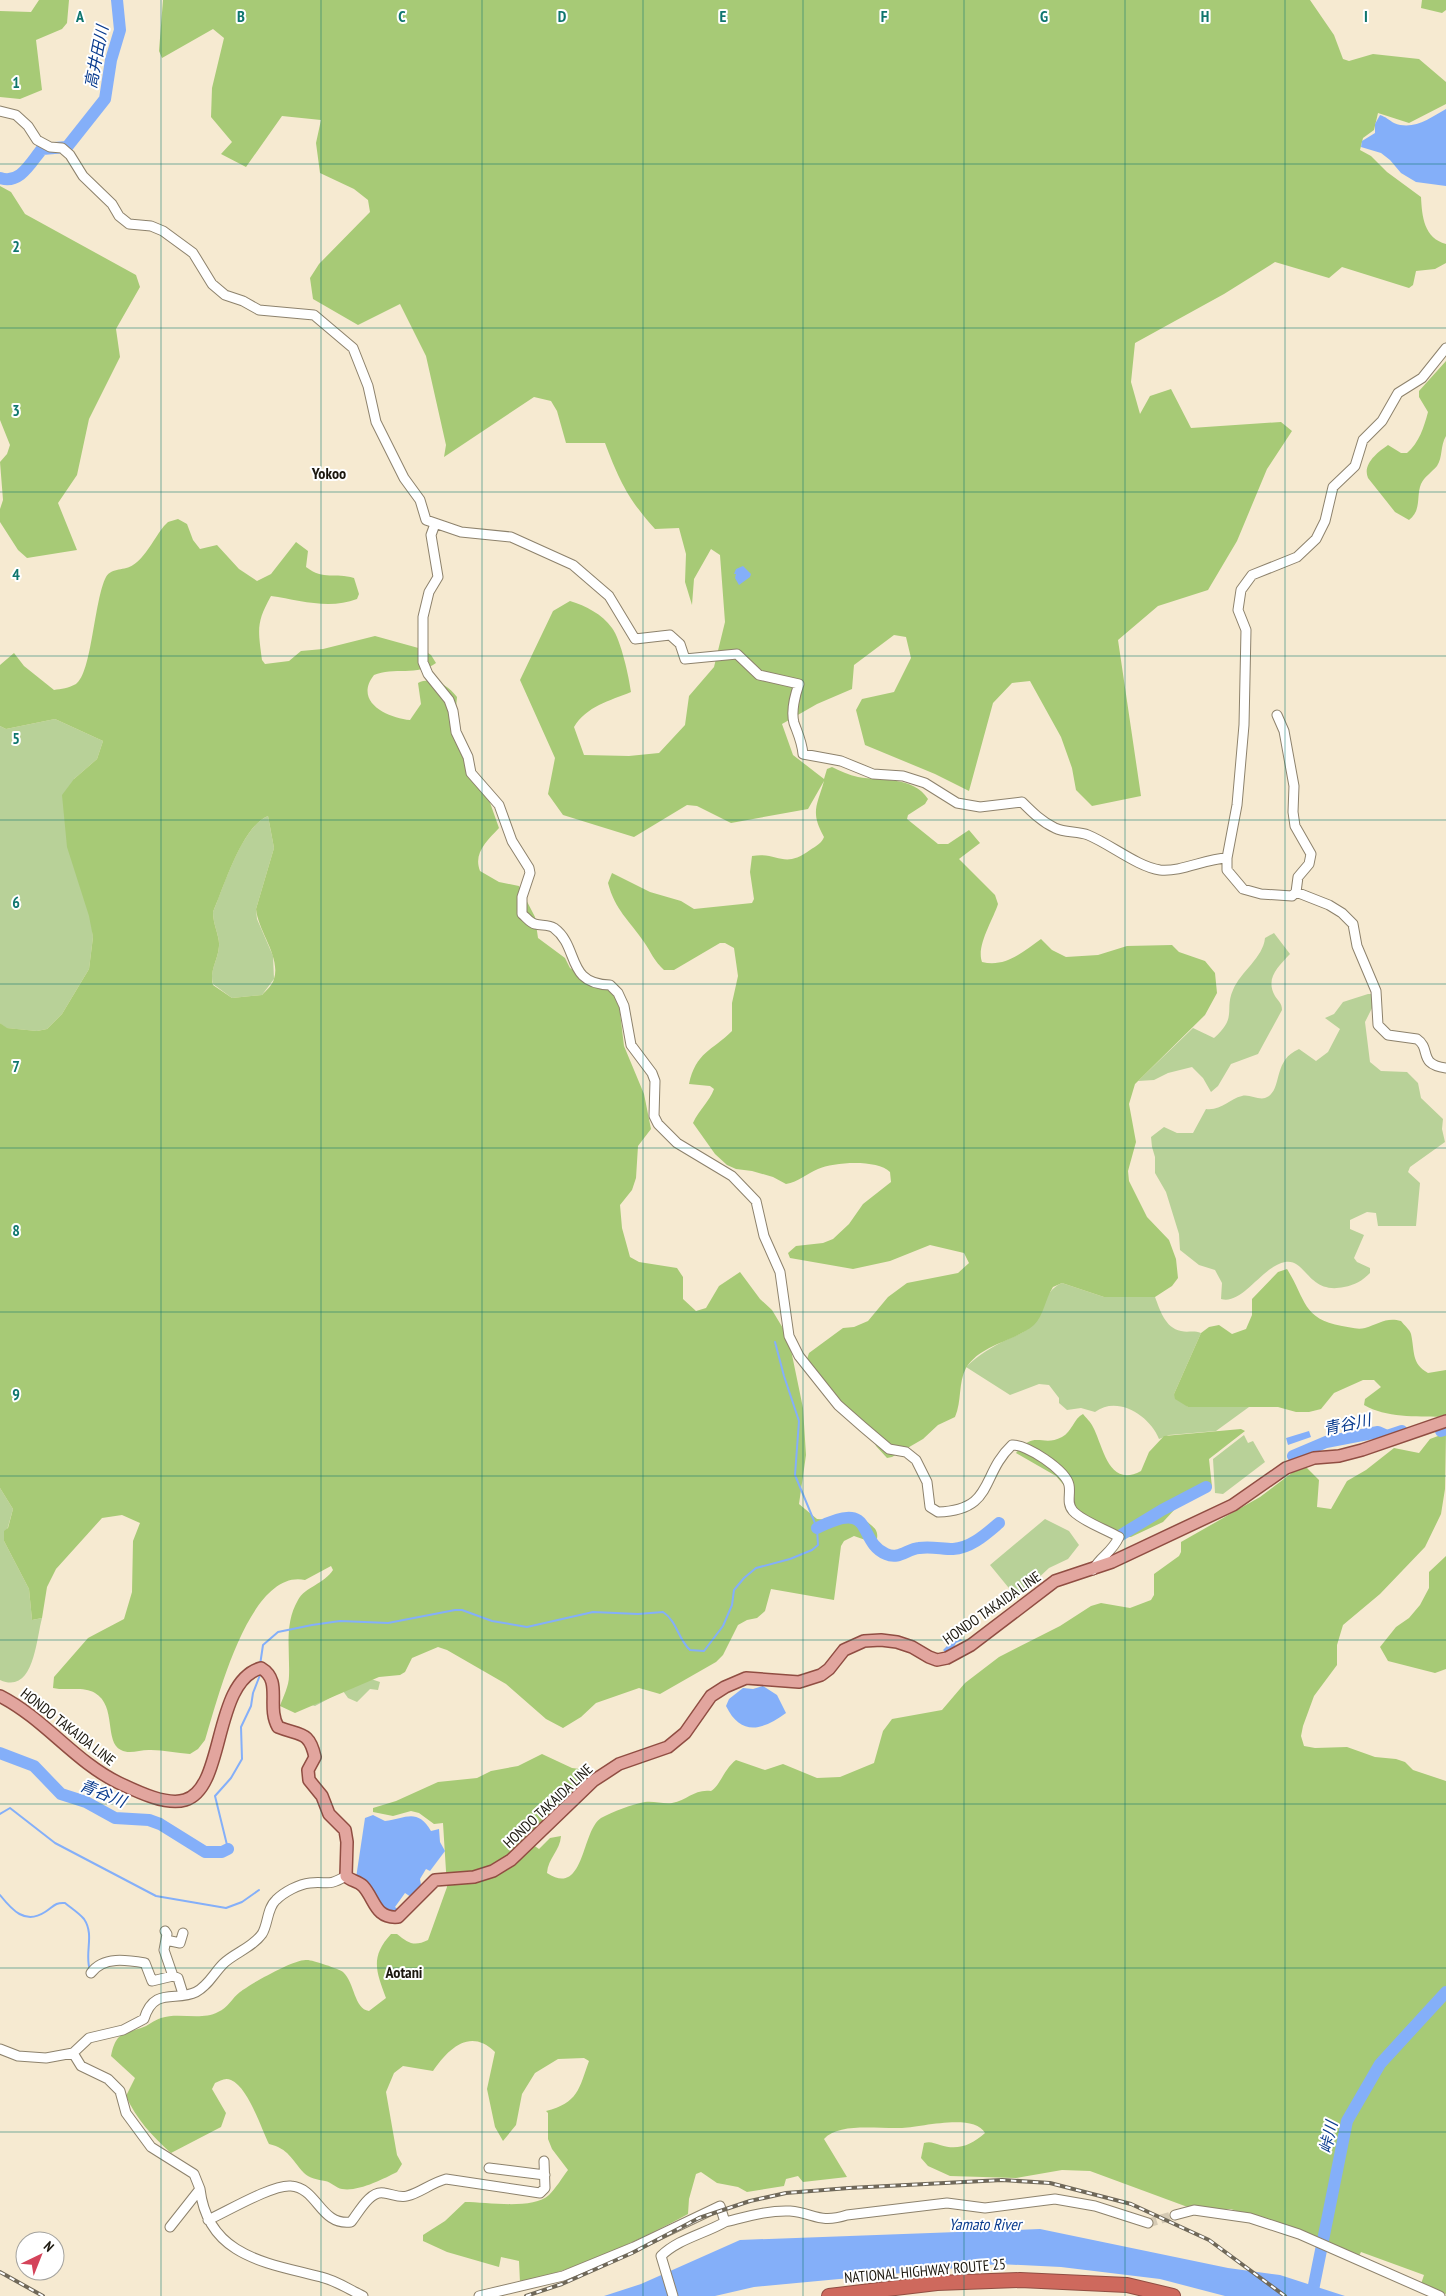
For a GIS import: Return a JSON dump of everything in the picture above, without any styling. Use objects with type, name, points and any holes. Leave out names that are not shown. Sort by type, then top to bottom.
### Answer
[{"type":"highway","name":"NATIONAL HIGHWAY ROUTE 25","points":[[829,2296],[937,2283],[1020,2280],[1127,2285],[1173,2296]]},
{"type":"main road","name":"HONDO TAKAIDA LINE","points":[[0,1696],[40,1721],[107,1777],[173,1802],[185,1800],[203,1785],[236,1689],[251,1671],[261,1668],[269,1673],[272,1678],[273,1713],[278,1727],[291,1732],[300,1732],[308,1737],[313,1748],[315,1757],[308,1770],[309,1780],[322,1796],[329,1814],[345,1830],[347,1842],[346,1876],[364,1887],[376,1909],[384,1915],[398,1917],[435,1880],[474,1877],[494,1871],[511,1860],[593,1781],[619,1764],[668,1747],[685,1733],[711,1696],[725,1687],[746,1678],[799,1682],[821,1675],[829,1669],[844,1650],[864,1641],[881,1640],[897,1642],[912,1647],[937,1660],[947,1658],[979,1639],[1050,1585],[1093,1570],[1233,1505],[1286,1468],[1314,1458],[1339,1456],[1362,1450],[1446,1422]]},
{"type":"street","points":[[0,111],[16,115],[28,126],[38,140],[50,147],[62,148],[70,155],[83,176],[112,204],[119,216],[129,224],[151,226],[163,231],[193,253],[212,284],[225,295],[243,301],[259,310],[314,315],[353,348],[368,386],[376,422],[420,500],[426,520],[461,532],[511,537],[573,565],[609,596],[635,639],[670,635],[680,644],[685,659],[737,654],[759,675],[799,684],[795,697],[794,721],[802,739],[803,754],[840,760],[873,774],[925,783],[957,803],[980,807],[1022,802],[1054,828],[1086,834],[1118,849],[1142,866],[1161,870],[1182,868],[1208,860],[1227,858]]},
{"type":"street","points":[[1277,714],[1284,731],[1294,786],[1293,812],[1295,826],[1311,854],[1309,864],[1298,877],[1296,892],[1292,896],[1269,895],[1243,889],[1227,870],[1227,858],[1238,805],[1244,725],[1246,630],[1238,610],[1241,590],[1252,575],[1297,556],[1316,539],[1325,521],[1333,487],[1355,466],[1363,440],[1382,421],[1398,393],[1422,378],[1446,348]]},
{"type":"street","points":[[435,524],[431,535],[438,577],[429,592],[423,617],[423,662],[428,674],[449,700],[454,711],[456,732],[468,757],[471,772],[499,805],[512,841],[529,868],[530,873],[522,898],[522,914],[534,924],[553,928],[561,937],[581,974],[591,983],[610,985],[618,993],[624,1006],[631,1046],[652,1073],[655,1081],[654,1116],[658,1124],[677,1143],[732,1176],[756,1201],[764,1236],[780,1272],[789,1336],[799,1356],[838,1404],[863,1427],[889,1449],[906,1452],[916,1460],[928,1482],[930,1507],[938,1512],[957,1511],[976,1501],[988,1484],[998,1461],[1012,1445],[1026,1447],[1050,1463],[1069,1484],[1071,1508],[1079,1517],[1119,1537],[1108,1554],[1097,1562],[1093,1570]]},
{"type":"street","points":[[1296,892],[1329,905],[1342,913],[1353,924],[1357,946],[1376,991],[1378,1025],[1388,1035],[1417,1039],[1420,1041],[1428,1062],[1435,1066],[1446,1068]]},
{"type":"street","points":[[0,2049],[18,2056],[46,2058],[73,2053],[89,2038],[123,2030],[144,2018],[147,2007],[161,1998],[172,1994],[194,1993],[202,1988],[223,1964],[262,1934],[274,1900],[292,1889],[310,1883],[332,1884],[346,1876]]},
{"type":"street","points":[[173,1976],[164,1950],[165,1935],[180,1943],[183,1933]]},
{"type":"street","points":[[91,1973],[95,1967],[108,1961],[127,1960],[145,1963],[152,1981],[173,1976],[178,1978],[183,1994]]},
{"type":"street","points":[[73,2053],[81,2066],[108,2079],[120,2091],[126,2113],[151,2147],[194,2174],[200,2189],[202,2208],[208,2220],[224,2240],[255,2259],[285,2270],[323,2277],[363,2296]]},
{"type":"street","points":[[208,2220],[259,2195],[290,2185],[305,2190],[330,2217],[340,2223],[351,2222],[371,2196],[381,2192],[400,2197],[408,2196],[432,2182],[446,2179],[540,2193],[545,2188],[544,2161]]},
{"type":"street","points":[[489,2168],[545,2175]]},
{"type":"street","points":[[170,2227],[200,2189]]},
{"type":"street","points":[[673,2296],[661,2262],[661,2256],[665,2252],[725,2222],[764,2213],[791,2211],[831,2220],[846,2215],[947,2203],[985,2208],[1055,2199],[1095,2206],[1148,2223]]},
{"type":"street","points":[[479,2296],[563,2276],[634,2247],[720,2206],[725,2222]]},
{"type":"street","points":[[1175,2216],[1194,2210],[1250,2218],[1300,2234],[1392,2273],[1440,2296]]},
{"type":"green space","points":[[39,0],[69,0],[67,23],[62,29],[36,40],[42,90],[20,99],[0,97],[0,11],[31,12]]},
{"type":"green space","points":[[163,0],[1310,0],[1334,35],[1343,59],[1349,61],[1373,54],[1419,59],[1446,82],[1446,104],[1409,123],[1378,113],[1374,130],[1363,138],[1360,150],[1371,156],[1387,172],[1421,197],[1422,212],[1429,232],[1433,237],[1446,244],[1446,263],[1435,269],[1416,271],[1413,285],[1409,288],[1342,267],[1329,278],[1275,262],[1224,294],[1135,343],[1131,382],[1140,414],[1150,396],[1171,389],[1191,428],[1281,422],[1292,431],[1267,469],[1237,541],[1208,590],[1158,606],[1118,640],[1141,796],[1092,806],[1076,790],[1072,768],[1061,737],[1030,681],[1012,683],[993,703],[969,791],[935,774],[865,745],[856,710],[862,699],[894,692],[911,658],[906,637],[894,635],[854,665],[852,689],[817,704],[782,724],[793,755],[824,779],[827,769],[832,767],[858,777],[896,781],[914,786],[928,799],[925,804],[908,815],[907,819],[938,844],[948,844],[969,830],[980,843],[959,859],[995,895],[998,904],[981,948],[982,962],[998,963],[1006,961],[1020,954],[1041,939],[1052,950],[1066,957],[1098,955],[1127,946],[1172,945],[1179,952],[1205,961],[1215,973],[1217,993],[1205,1015],[1135,1084],[1129,1104],[1136,1142],[1128,1171],[1129,1181],[1147,1217],[1169,1240],[1176,1259],[1178,1278],[1172,1286],[1155,1297],[1104,1297],[1062,1283],[1053,1287],[1040,1317],[1034,1325],[1017,1336],[989,1348],[972,1360],[966,1368],[962,1380],[959,1405],[955,1417],[938,1425],[923,1439],[892,1457],[887,1458],[876,1446],[872,1436],[845,1411],[806,1362],[809,1353],[843,1328],[854,1327],[868,1321],[888,1297],[907,1283],[958,1273],[969,1263],[964,1253],[930,1245],[890,1261],[853,1269],[790,1258],[788,1253],[796,1246],[823,1243],[833,1239],[849,1224],[863,1204],[891,1182],[890,1172],[876,1165],[866,1163],[844,1163],[818,1169],[786,1184],[773,1177],[736,1169],[727,1165],[715,1154],[693,1123],[714,1089],[710,1086],[689,1084],[692,1073],[700,1058],[732,1031],[732,1003],[738,976],[734,948],[725,943],[720,943],[674,970],[664,970],[614,901],[608,883],[612,873],[650,892],[681,901],[694,909],[752,903],[754,899],[750,872],[752,856],[761,855],[793,859],[801,856],[823,839],[824,837],[817,821],[816,809],[824,781],[808,809],[731,823],[697,806],[687,805],[634,837],[563,815],[548,794],[555,758],[520,680],[553,611],[570,601],[588,608],[599,615],[612,628],[624,659],[631,692],[599,705],[579,720],[574,727],[584,755],[629,756],[659,753],[685,725],[689,696],[714,667],[725,622],[720,555],[711,549],[694,579],[692,605],[685,582],[686,554],[679,528],[655,529],[625,489],[605,443],[566,443],[557,411],[551,401],[534,397],[444,457],[446,445],[426,356],[400,304],[358,325],[313,299],[310,278],[319,264],[370,212],[368,200],[354,189],[320,173],[316,143],[321,120],[282,116],[246,167],[221,154],[232,142],[211,117],[212,88],[224,38],[213,29],[162,58],[159,51]]},
{"type":"green space","points":[[1422,0],[1446,0],[1446,10],[1442,13],[1421,8]]},
{"type":"green space","points":[[0,186],[11,192],[25,214],[136,275],[140,287],[116,329],[120,357],[89,419],[77,475],[58,503],[77,550],[27,558],[18,550],[0,522],[0,509],[3,500],[0,462],[7,454],[10,445],[0,420]]},
{"type":"green space","points":[[1446,361],[1446,436],[1439,463],[1421,484],[1416,512],[1409,520],[1395,512],[1368,478],[1367,468],[1372,459],[1388,445],[1401,453],[1407,453],[1418,440],[1428,412],[1419,397],[1419,391]]},
{"type":"green space","points":[[178,519],[187,524],[193,540],[200,549],[217,545],[239,569],[257,581],[271,574],[296,542],[308,551],[306,567],[312,571],[324,575],[354,578],[359,594],[357,599],[346,602],[325,604],[271,596],[259,626],[262,660],[265,664],[289,661],[301,651],[323,649],[375,636],[422,649],[431,655],[436,663],[429,667],[374,675],[369,685],[370,701],[383,712],[401,719],[410,720],[421,704],[418,683],[434,681],[444,685],[457,697],[454,728],[488,797],[499,828],[482,848],[478,859],[480,871],[499,882],[519,886],[535,917],[538,938],[565,958],[570,968],[587,979],[598,981],[615,995],[619,1004],[624,1046],[644,1094],[651,1129],[638,1146],[636,1178],[632,1190],[620,1205],[622,1228],[630,1257],[639,1262],[677,1268],[683,1277],[683,1299],[696,1311],[706,1308],[719,1286],[740,1272],[760,1299],[772,1310],[784,1330],[791,1350],[803,1408],[806,1455],[799,1504],[817,1519],[858,1518],[865,1520],[876,1531],[877,1539],[874,1543],[854,1536],[844,1541],[841,1546],[834,1600],[771,1589],[765,1611],[757,1618],[747,1620],[738,1625],[723,1655],[716,1662],[660,1694],[639,1688],[596,1703],[581,1717],[563,1728],[546,1719],[506,1684],[447,1650],[438,1647],[412,1658],[405,1672],[400,1675],[379,1677],[295,1713],[280,1706],[289,1680],[289,1628],[291,1618],[301,1596],[329,1575],[333,1570],[331,1566],[305,1580],[285,1582],[267,1595],[252,1615],[238,1641],[227,1670],[205,1740],[198,1749],[190,1754],[156,1750],[128,1752],[121,1750],[113,1740],[106,1706],[102,1699],[91,1691],[53,1688],[54,1677],[88,1638],[124,1619],[132,1592],[133,1541],[140,1523],[122,1515],[102,1518],[56,1569],[47,1587],[42,1618],[32,1620],[29,1589],[4,1541],[4,1531],[8,1528],[13,1509],[0,1488],[0,1023],[7,1028],[37,1031],[47,1029],[62,1014],[89,969],[93,937],[89,916],[67,847],[62,795],[74,779],[97,759],[103,741],[55,719],[6,729],[0,726],[0,665],[14,653],[24,666],[54,690],[76,684],[86,666],[98,602],[106,577],[115,570],[130,567],[137,562],[168,522]],"holes":[[[268,816],[274,848],[256,909],[272,953],[275,971],[274,979],[262,995],[232,998],[213,985],[212,975],[219,942],[213,912],[228,873],[242,844],[259,822]]]},
{"type":"green space","points":[[55,719],[103,741],[97,759],[74,779],[93,937],[89,969],[62,1014],[47,1029],[37,1031],[6,1028],[0,1023],[0,726],[6,729]]},
{"type":"green space","points":[[268,816],[274,848],[256,909],[257,919],[273,956],[274,979],[262,995],[232,998],[213,984],[212,974],[219,942],[213,912],[228,873],[242,844],[259,822]]},
{"type":"green space","points":[[1274,933],[1290,954],[1277,968],[1272,978],[1272,990],[1281,1004],[1282,1010],[1258,1054],[1231,1064],[1218,1086],[1211,1092],[1203,1078],[1192,1067],[1168,1073],[1154,1080],[1138,1081],[1193,1028],[1214,1038],[1221,1031],[1228,1019],[1233,990],[1260,952],[1265,938]]},
{"type":"green space","points":[[1373,994],[1374,1004],[1365,1022],[1370,1062],[1381,1071],[1407,1072],[1418,1083],[1421,1098],[1443,1119],[1442,1129],[1445,1142],[1410,1167],[1408,1172],[1420,1183],[1416,1226],[1378,1226],[1376,1213],[1367,1212],[1350,1220],[1350,1229],[1364,1235],[1354,1258],[1357,1262],[1370,1268],[1370,1273],[1367,1276],[1352,1285],[1332,1288],[1323,1286],[1315,1282],[1298,1265],[1292,1262],[1285,1262],[1276,1265],[1237,1296],[1221,1299],[1222,1283],[1215,1270],[1199,1265],[1180,1250],[1179,1234],[1166,1192],[1155,1173],[1155,1157],[1151,1137],[1164,1127],[1177,1133],[1193,1133],[1206,1109],[1221,1107],[1242,1096],[1265,1098],[1274,1089],[1281,1068],[1290,1054],[1299,1049],[1316,1061],[1328,1052],[1340,1029],[1325,1018],[1334,1014],[1343,1002]]},
{"type":"green space","points":[[1287,1269],[1312,1313],[1329,1323],[1359,1329],[1387,1320],[1401,1321],[1410,1332],[1416,1361],[1419,1365],[1428,1373],[1446,1370],[1446,1414],[1441,1417],[1391,1414],[1364,1405],[1365,1399],[1381,1387],[1374,1380],[1363,1380],[1334,1393],[1321,1409],[1309,1412],[1296,1412],[1278,1407],[1188,1407],[1175,1399],[1174,1394],[1201,1333],[1209,1327],[1219,1325],[1232,1334],[1246,1329],[1252,1315],[1252,1299],[1278,1272]]},
{"type":"green space","points":[[1062,1283],[1104,1297],[1155,1297],[1164,1318],[1171,1326],[1181,1331],[1201,1333],[1174,1394],[1188,1407],[1249,1407],[1216,1431],[1169,1435],[1159,1439],[1148,1423],[1132,1410],[1113,1406],[1104,1407],[1095,1412],[1081,1408],[1067,1410],[1059,1403],[1059,1398],[1049,1385],[1039,1384],[1010,1395],[966,1367],[1002,1342],[1029,1328],[1038,1316],[1050,1292]]},
{"type":"green space","points":[[1083,1414],[1092,1425],[1104,1454],[1114,1470],[1121,1474],[1130,1475],[1141,1471],[1149,1452],[1164,1436],[1241,1429],[1245,1431],[1209,1459],[1212,1487],[1176,1508],[1163,1522],[1131,1537],[1113,1538],[1069,1512],[1067,1489],[1056,1476],[1016,1453],[1028,1442],[1034,1440],[1049,1441],[1062,1437]]},
{"type":"green space","points":[[1446,1433],[1445,1489],[1441,1514],[1425,1547],[1380,1594],[1343,1625],[1337,1645],[1337,1665],[1314,1696],[1301,1736],[1304,1746],[1315,1748],[1347,1747],[1375,1757],[1396,1759],[1405,1762],[1413,1770],[1446,1781],[1446,2294],[1421,2284],[1424,2275],[1361,2252],[1359,2256],[1231,2209],[1193,2209],[1090,2171],[1062,2170],[1016,2178],[950,2176],[928,2166],[921,2158],[924,2143],[930,2142],[947,2147],[958,2147],[975,2141],[985,2133],[979,2127],[970,2123],[958,2122],[900,2128],[849,2128],[830,2134],[824,2139],[847,2177],[803,2182],[798,2176],[786,2179],[784,2186],[747,2192],[738,2187],[717,2183],[701,2172],[696,2174],[689,2199],[688,2214],[606,2254],[564,2270],[520,2283],[519,2261],[501,2257],[499,2267],[447,2252],[423,2241],[423,2235],[445,2221],[465,2202],[521,2204],[542,2200],[552,2192],[568,2170],[552,2149],[548,2139],[548,2113],[546,2111],[565,2104],[576,2094],[589,2061],[584,2058],[558,2059],[535,2073],[522,2094],[516,2125],[503,2141],[495,2127],[487,2089],[495,2052],[486,2045],[477,2041],[468,2041],[460,2044],[446,2055],[433,2071],[403,2066],[394,2073],[386,2092],[397,2155],[402,2164],[397,2172],[355,2189],[340,2188],[308,2176],[289,2155],[276,2146],[269,2144],[248,2099],[237,2084],[229,2079],[215,2083],[212,2089],[226,2113],[221,2127],[171,2153],[145,2127],[130,2105],[126,2096],[135,2078],[111,2056],[113,2048],[120,2036],[144,2027],[158,2019],[168,2016],[211,2015],[225,2008],[240,1992],[253,1983],[301,1960],[315,1961],[343,1972],[350,1982],[357,2001],[364,2009],[369,2011],[386,1998],[377,1964],[384,1942],[391,1934],[397,1934],[415,1944],[428,1940],[447,1887],[443,1823],[434,1824],[419,1813],[411,1811],[393,1816],[373,1812],[373,1808],[396,1801],[438,1782],[477,1778],[491,1771],[518,1766],[542,1754],[572,1768],[595,1771],[597,1774],[526,1840],[539,1849],[550,1838],[561,1836],[559,1846],[549,1863],[547,1873],[559,1878],[569,1877],[576,1870],[581,1860],[594,1825],[601,1818],[640,1803],[672,1803],[695,1793],[711,1791],[736,1760],[765,1770],[783,1764],[817,1778],[840,1777],[874,1763],[883,1731],[892,1719],[942,1710],[965,1683],[999,1657],[1060,1626],[1091,1606],[1101,1603],[1130,1608],[1151,1600],[1154,1595],[1154,1574],[1179,1556],[1181,1542],[1260,1497],[1301,1466],[1307,1468],[1319,1480],[1317,1507],[1331,1509],[1347,1481],[1366,1470],[1394,1448],[1419,1453],[1430,1439]]},
{"type":"green space","points":[[1244,1435],[1248,1443],[1253,1441],[1265,1462],[1223,1494],[1215,1493],[1213,1459]]},
{"type":"green space","points":[[0,1488],[13,1509],[4,1541],[29,1589],[32,1620],[42,1618],[32,1663],[27,1673],[20,1680],[11,1683],[0,1680]]},
{"type":"green space","points":[[1045,1519],[1069,1531],[1079,1545],[1068,1559],[1049,1568],[1017,1598],[990,1565]]},
{"type":"green space","points":[[1446,1556],[1446,1669],[1435,1673],[1388,1661],[1380,1647],[1396,1627],[1409,1618],[1420,1605],[1429,1588],[1429,1572]]},
{"type":"green space","points":[[362,1676],[380,1682],[378,1690],[370,1689],[357,1702],[348,1698],[343,1691],[315,1706],[308,1704]]},
{"type":"water","points":[[1446,109],[1446,186],[1416,182],[1401,173],[1381,153],[1361,147],[1362,141],[1375,133],[1375,124],[1380,115],[1394,123],[1408,125],[1421,122]]},
{"type":"water","points":[[743,566],[751,574],[750,577],[739,585],[735,578],[736,574],[734,574],[736,569]]},
{"type":"water","points":[[1309,1431],[1311,1437],[1288,1445],[1286,1438]]},
{"type":"water","points":[[955,1638],[963,1640],[956,1643],[952,1651],[946,1653],[943,1650]]},
{"type":"water","points":[[763,1686],[777,1695],[786,1713],[761,1726],[753,1727],[738,1723],[726,1706],[729,1699],[743,1688],[753,1689]]},
{"type":"water","points":[[373,1815],[385,1821],[410,1816],[416,1817],[421,1819],[431,1831],[439,1829],[440,1842],[445,1851],[430,1871],[426,1869],[420,1879],[421,1885],[411,1897],[405,1893],[395,1907],[401,1912],[386,1913],[356,1878],[365,1818]]},
{"type":"water","points":[[1040,2229],[1228,2268],[1280,2275],[1345,2296],[1225,2296],[1160,2279],[1061,2267],[999,2264],[754,2287],[715,2296],[604,2296],[641,2284],[740,2240]]},
{"type":"waterway","name":"高井田川","points":[[0,178],[7,179],[19,175],[29,166],[42,149],[67,147],[105,99],[111,60],[120,30],[117,0]]},
{"type":"waterway","points":[[260,1665],[263,1645],[278,1632],[340,1621],[388,1623],[455,1610],[462,1610],[492,1621],[527,1627],[593,1612],[638,1614],[663,1612],[671,1620],[690,1650],[704,1651],[723,1626],[732,1605],[734,1590],[744,1578],[756,1568],[790,1559],[812,1550],[818,1545],[817,1528],[795,1475],[799,1421],[775,1342]]},
{"type":"waterway","name":"青谷川","points":[[1441,1431],[1446,1429]]},
{"type":"waterway","name":"青谷川","points":[[1293,1456],[1326,1442],[1378,1432],[1387,1436],[1402,1431]]},
{"type":"waterway","name":"青谷川","points":[[1121,1535],[1162,1510],[1206,1487]]},
{"type":"waterway","name":"青谷川","points":[[817,1528],[836,1520],[848,1518],[857,1520],[877,1548],[886,1554],[895,1556],[919,1548],[960,1548],[978,1540],[999,1523]]},
{"type":"waterway","points":[[228,1849],[215,1796],[231,1778],[242,1759],[241,1727],[251,1706],[253,1693],[260,1675]]},
{"type":"waterway","name":"青谷川","points":[[0,1753],[34,1766],[61,1794],[86,1802],[115,1818],[149,1820],[160,1824],[205,1852],[222,1852],[228,1849]]},
{"type":"waterway","points":[[0,1814],[10,1808],[55,1843],[156,1896],[226,1908],[242,1902],[259,1890]]},
{"type":"waterway","points":[[0,1895],[14,1910],[31,1917],[38,1916],[56,1904],[65,1903],[84,1919],[87,1925],[89,1931],[88,1964],[90,1970]]},
{"type":"waterway","name":"峠川","points":[[1313,2290],[1347,2121],[1380,2064],[1446,1992]]},
{"type":"tunnel","points":[[1148,2223],[1175,2215]]},
{"type":"railway","points":[[526,2296],[562,2284],[632,2253],[699,2218],[750,2201],[786,2193],[1002,2180],[1050,2183],[1131,2204],[1209,2240],[1285,2296]]},
{"type":"railway","points":[[0,2272],[43,2296]]},
{"type":"district","name":"Yokoo","points":[[329,473]]},
{"type":"district","name":"Aotani","points":[[404,1972]]},
{"type":"water label","name":"Yamato River","points":[[985,2224]]}]
